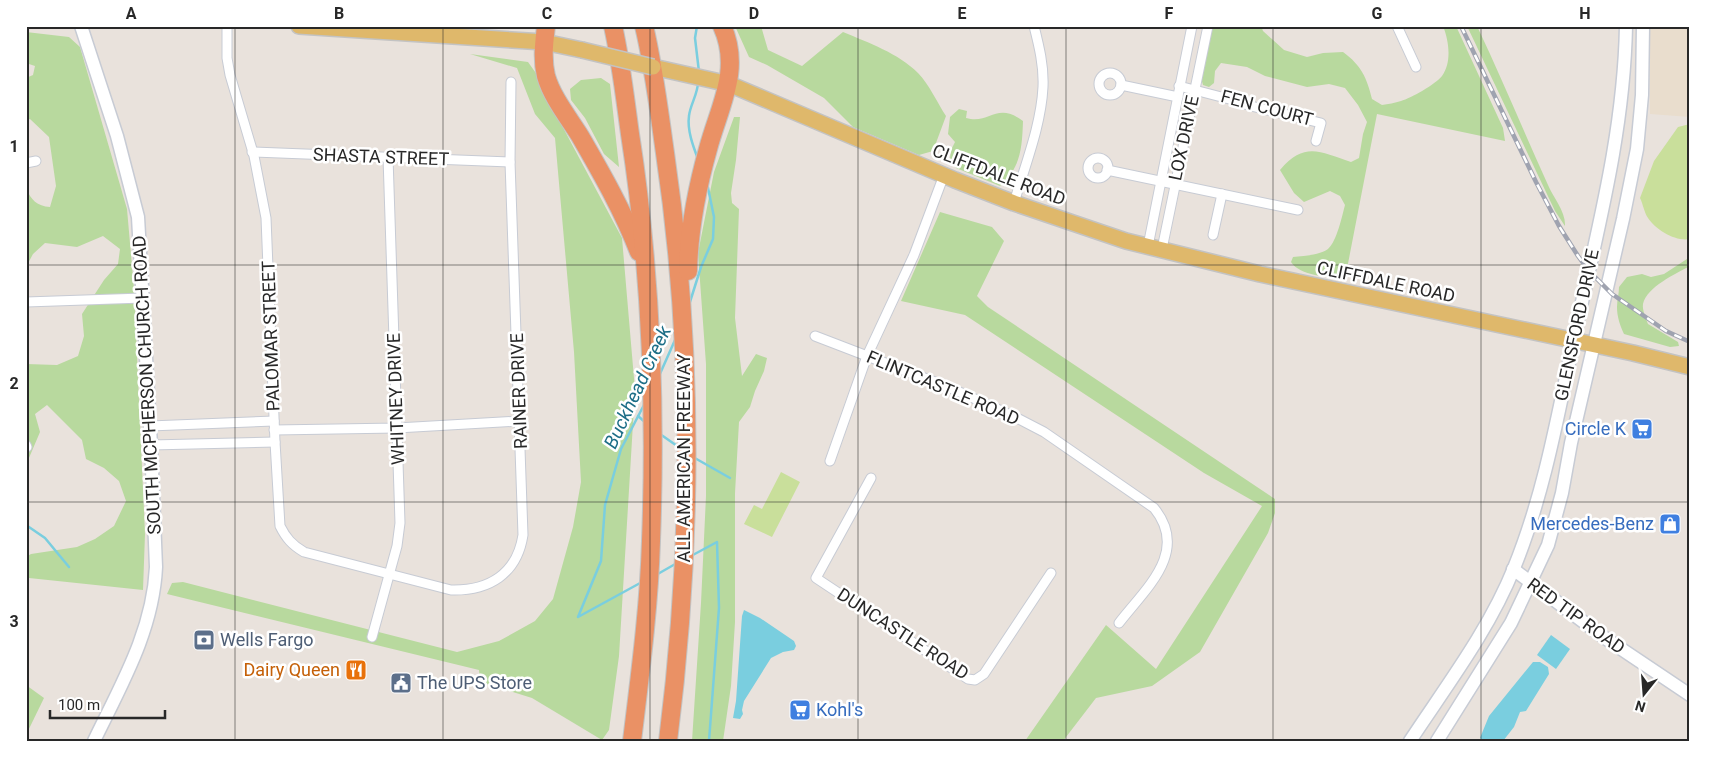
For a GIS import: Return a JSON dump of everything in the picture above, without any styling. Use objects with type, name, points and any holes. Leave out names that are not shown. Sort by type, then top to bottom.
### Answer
[{"type":"highway","name":"ALL AMERICAN FREEWAY","points":[[613,26],[636,175],[647,273],[652,376],[651,542],[642,655],[632,741]]},
{"type":"highway","name":"ALL AMERICAN FREEWAY","points":[[644,26],[656,90],[672,198],[686,364],[685,563],[677,666],[668,741]]},
{"type":"highway","points":[[686,364],[690,236],[708,148],[729,84],[728,47],[722,26]]},
{"type":"highway","points":[[545,34],[543,58],[547,78],[626,218],[647,273]]},
{"type":"main road","name":"SOUTH MCPHERSON CHURCH ROAD","points":[[82,26],[133,191],[140,227],[156,567],[150,609],[138,650],[94,741]]},
{"type":"main road","name":"CLIFFDALE ROAD","points":[[300,26],[545,34],[582,50],[729,84],[944,175],[1014,203],[1099,232],[1155,248],[1316,287],[1574,340],[1690,367]]},
{"type":"main road","name":"GLENSFORD DRIVE","points":[[1410,741],[1495,608],[1514,569],[1530,523],[1547,460],[1606,196],[1618,130],[1626,26]]},
{"type":"main road","name":"GLENSFORD DRIVE","points":[[1437,741],[1511,623],[1548,545],[1562,493],[1571,443],[1623,219],[1637,149],[1642,95],[1642,26]]},
{"type":"main road","name":"RED TIP ROAD","points":[[1514,569],[1605,638],[1690,695]]},
{"type":"street","name":"PALOMAR STREET","points":[[227,26],[227,58],[230,75],[252,152],[266,218],[280,526],[287,540],[295,547],[309,554],[389,576]]},
{"type":"street","points":[[1014,203],[1042,101],[1042,69],[1034,26]]},
{"type":"street","name":"LOX DRIVE","points":[[1155,248],[1161,181],[1192,26]]},
{"type":"street","name":"LOX DRIVE","points":[[1155,248],[1175,184],[1208,26]]},
{"type":"street","points":[[1397,26],[1416,67]]},
{"type":"street","name":"RAINER DRIVE","points":[[389,576],[451,590],[463,591],[478,588],[493,582],[509,569],[520,551],[524,535],[510,162],[511,82]]},
{"type":"street","points":[[1121,86],[1178,97]]},
{"type":"street","points":[[1179,86],[1194,89]]},
{"type":"street","name":"FEN COURT","points":[[1194,89],[1251,106],[1321,123],[1316,141]]},
{"type":"street","name":"SHASTA STREET","points":[[252,152],[510,162]]},
{"type":"street","name":"WHITNEY DRIVE","points":[[372,637],[397,546],[400,523],[388,157]]},
{"type":"street","points":[[26,163],[36,161]]},
{"type":"street","points":[[1107,170],[1298,210]]},
{"type":"street","points":[[830,461],[867,356],[914,255],[944,175]]},
{"type":"street","points":[[1213,235],[1222,194]]},
{"type":"street","points":[[26,302],[143,298]]},
{"type":"street","name":"FLINTCASTLE ROAD","points":[[815,336],[953,388],[1015,417],[1044,432],[1154,508],[1161,516],[1167,537],[1167,552],[1164,563],[1157,575],[1119,622]]},
{"type":"street","points":[[150,426],[274,425],[397,428],[520,421]]},
{"type":"street","points":[[151,445],[275,442]]},
{"type":"street","name":"DUNCASTLE ROAD","points":[[871,478],[816,578],[968,679],[975,680],[984,674],[1051,573]]},
{"type":"shaded area","points":[[1650,26],[1690,26],[1690,117],[1650,114]]},
{"type":"green space","points":[[735,26],[761,26],[768,50],[802,66],[843,32],[883,49],[902,60],[918,73],[930,88],[946,116],[933,151],[919,155],[853,127],[824,98],[767,65],[749,57]]},
{"type":"green space","points":[[1212,26],[1261,26],[1263,31],[1284,50],[1307,57],[1323,53],[1343,52],[1359,67],[1368,85],[1372,99],[1382,105],[1399,102],[1411,97],[1429,87],[1442,76],[1448,58],[1447,38],[1443,26],[1456,26],[1503,128],[1505,141],[1377,114],[1345,279],[1308,273],[1295,267],[1291,262],[1293,257],[1316,254],[1328,249],[1337,234],[1345,205],[1340,196],[1330,191],[1304,202],[1294,193],[1280,170],[1297,155],[1305,152],[1322,152],[1351,162],[1359,158],[1367,122],[1358,105],[1345,88],[1329,84],[1307,87],[1265,76],[1247,67],[1221,63],[1215,71],[1214,83],[1209,87],[1203,85],[1200,74]]},
{"type":"green space","points":[[1467,26],[1477,26],[1561,210],[1565,226],[1555,211]]},
{"type":"green space","points":[[26,32],[69,37],[80,47],[127,209],[134,289],[145,534],[143,590],[29,578],[26,588],[26,557],[31,554],[77,547],[95,539],[114,526],[126,501],[119,481],[104,468],[86,459],[82,440],[47,405],[35,414],[40,432],[26,465],[26,364],[57,365],[78,356],[84,336],[82,314],[104,280],[118,264],[120,249],[103,236],[77,247],[45,243],[33,254],[26,267],[26,188],[35,202],[50,207],[56,186],[49,137],[30,119],[26,120],[26,78],[33,75],[35,66],[26,63]]},
{"type":"green space","points":[[470,54],[528,62],[538,76],[552,107],[622,238],[635,390],[619,656],[609,730],[602,740],[532,698],[480,682],[479,670],[167,594],[172,583],[183,582],[457,652],[499,641],[535,621],[553,599],[573,527],[581,482],[574,352],[555,138],[535,114],[517,68]]},
{"type":"green space","points":[[601,78],[610,84],[619,167],[604,154],[585,118],[571,100],[570,89],[581,80]]},
{"type":"green space","points":[[959,109],[967,111],[966,118],[981,119],[999,113],[1006,113],[1014,115],[1023,121],[1019,156],[1012,172],[1000,186],[956,168],[950,159],[951,150],[955,142],[948,134],[950,117]]},
{"type":"green space","points":[[734,117],[740,117],[731,193],[732,203],[739,209],[735,318],[742,376],[756,354],[767,358],[750,407],[739,422],[735,493],[735,622],[731,686],[723,741],[692,741],[706,496],[706,364],[698,253],[714,172]]},
{"type":"green space","points":[[1690,124],[1690,239],[1679,239],[1656,227],[1647,216],[1640,198],[1654,161],[1678,127]]},
{"type":"green space","points":[[940,212],[992,227],[1004,241],[977,296],[988,307],[1275,499],[1275,513],[1268,533],[1200,652],[1152,686],[1096,698],[1063,741],[1025,741],[1106,625],[1156,669],[1262,506],[1204,473],[965,315],[901,301]]},
{"type":"green space","points":[[1690,257],[1690,266],[1656,287],[1650,292],[1643,304],[1648,324],[1678,342],[1679,346],[1670,347],[1624,334],[1618,318],[1617,304],[1619,287],[1627,277],[1642,274],[1651,277],[1664,274]]},
{"type":"green space","points":[[781,472],[800,482],[772,537],[744,524],[754,505],[762,509]]},
{"type":"green space","points":[[26,685],[44,698],[26,735]]},
{"type":"water","points":[[744,610],[760,618],[794,641],[796,646],[794,650],[783,652],[771,658],[744,701],[743,714],[740,719],[733,718]]},
{"type":"water","points":[[1551,635],[1570,649],[1556,669],[1537,655]]},
{"type":"water","points":[[1533,662],[1540,662],[1548,667],[1549,674],[1526,711],[1520,712],[1514,727],[1503,741],[1484,741],[1480,738],[1489,716]]},
{"type":"waterway","name":"Buckhead Creek","points":[[697,26],[695,38],[699,72]]},
{"type":"waterway","name":"Buckhead Creek","points":[[698,82],[690,112],[689,127],[698,159]]},
{"type":"waterway","name":"Buckhead Creek","points":[[689,305],[701,267],[713,239],[714,217],[707,183]]},
{"type":"waterway","name":"Buckhead Creek","points":[[659,376],[675,340]]},
{"type":"waterway","name":"Buckhead Creek","points":[[642,582],[578,617],[601,561],[605,505],[621,449],[645,403]]},
{"type":"waterway","points":[[638,416],[646,423]]},
{"type":"waterway","points":[[660,434],[680,448]]},
{"type":"waterway","points":[[693,457],[730,478]]},
{"type":"waterway","points":[[26,525],[45,538],[69,567]]},
{"type":"waterway","name":"Buckhead Creek","points":[[691,556],[717,542],[719,608],[709,741]]},
{"type":"waterway","name":"Buckhead Creek","points":[[656,575],[677,563]]},
{"type":"railway","points":[[1461,26],[1536,182],[1559,226],[1578,256],[1589,271],[1612,294],[1666,331],[1690,342]]},
{"type":"place","name":"Circle K","points":[[1642,429]]},
{"type":"place","name":"Mercedes-Benz","points":[[1670,524]]},
{"type":"place","name":"Wells Fargo","points":[[204,640]]},
{"type":"place","name":"Dairy Queen","points":[[356,670]]},
{"type":"place","name":"The UPS Store","points":[[401,683]]},
{"type":"place","name":"Kohl's","points":[[800,710]]}]
